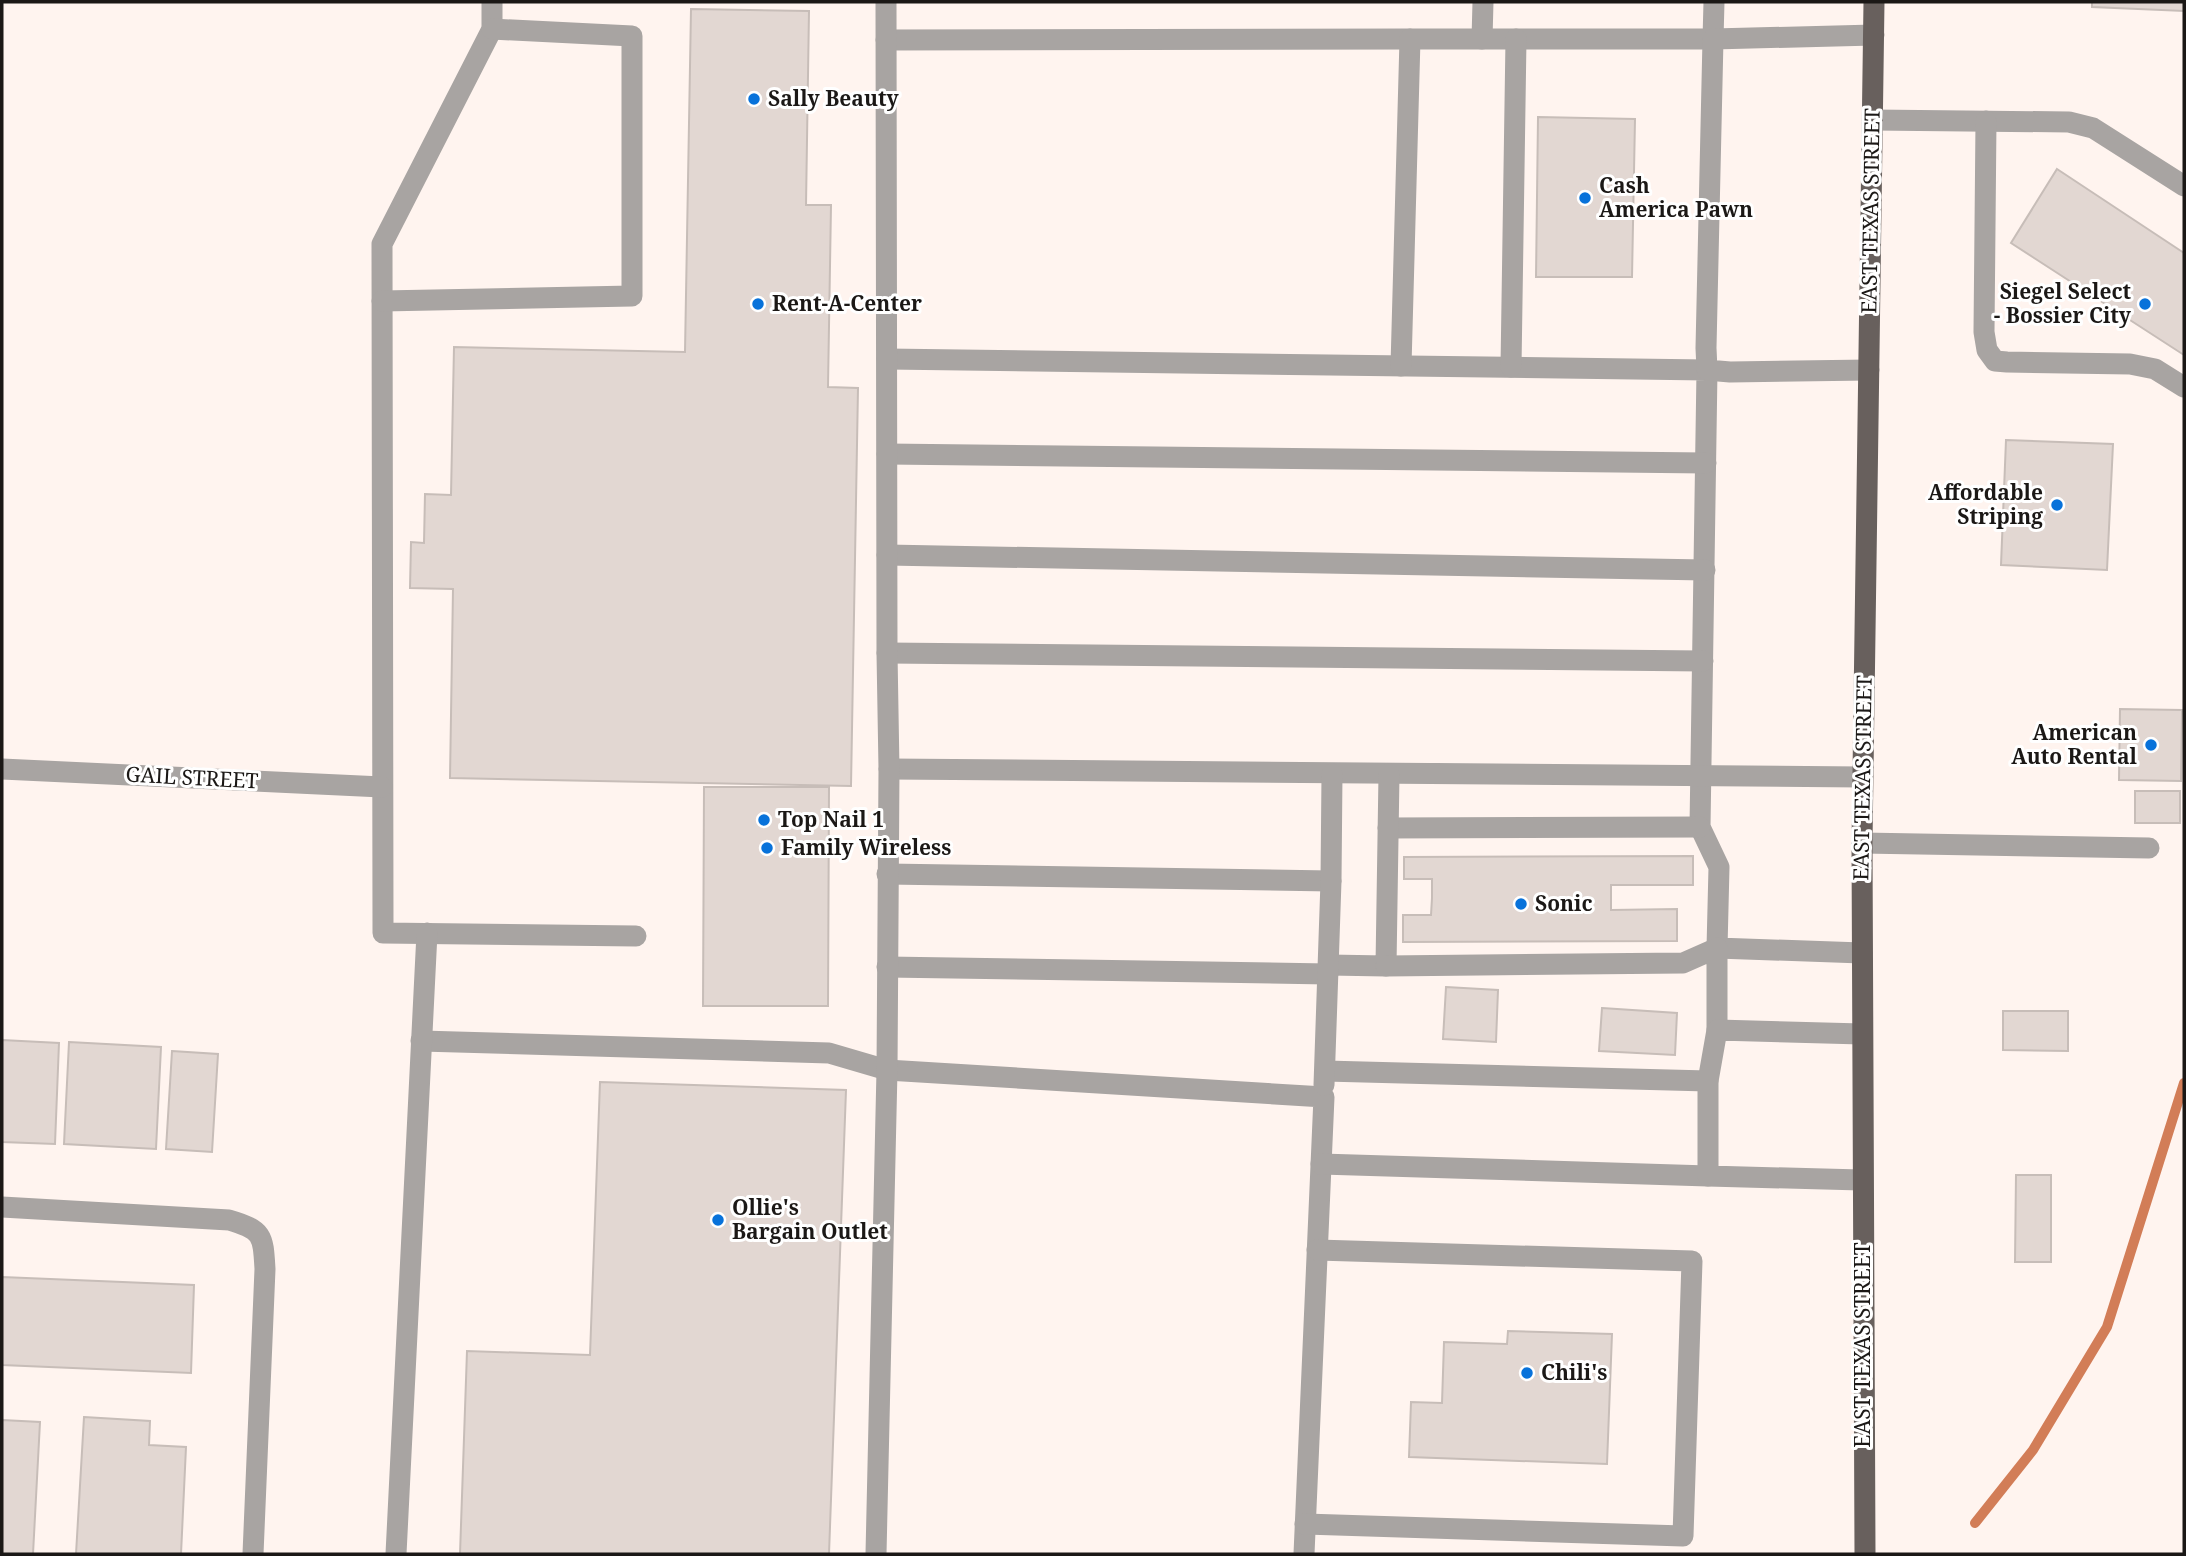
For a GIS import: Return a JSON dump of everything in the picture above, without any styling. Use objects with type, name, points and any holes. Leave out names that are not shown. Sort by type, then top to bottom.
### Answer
[{"type":"main road","name":"EAST TEXAS STREET","points":[[1865,1554],[1861,1180],[1862,777],[1874,2]]},
{"type":"street","points":[[492,2],[492,29],[382,244],[383,933],[636,936]]},
{"type":"street","points":[[876,1554],[887,1070],[889,769],[886,2]]},
{"type":"street","points":[[1482,40],[1483,2]]},
{"type":"street","points":[[1708,1176],[1708,1081],[1717,1030],[1719,867],[1700,827],[1714,2]]},
{"type":"street","points":[[382,301],[632,296],[632,36],[492,29]]},
{"type":"street","points":[[886,40],[1713,39],[1874,35]]},
{"type":"street","points":[[1401,366],[1410,39]]},
{"type":"street","points":[[1511,367],[1516,39]]},
{"type":"street","points":[[1873,120],[2069,122],[2093,128],[2184,186]]},
{"type":"street","points":[[1986,121],[1984,332],[1987,350],[1996,361],[2130,364],[2155,369],[2184,387]]},
{"type":"street","points":[[887,359],[1730,372],[1869,370]]},
{"type":"street","points":[[887,454],[1706,463]]},
{"type":"street","points":[[887,555],[1705,570]]},
{"type":"street","points":[[887,653],[1703,661]]},
{"type":"street","name":"GAIL STREET","points":[[2,769],[382,787]]},
{"type":"street","points":[[889,769],[1862,777]]},
{"type":"street","points":[[1304,1554],[1325,1071],[1332,774]]},
{"type":"street","points":[[1386,966],[1389,774]]},
{"type":"street","points":[[1388,828],[1700,827]]},
{"type":"street","points":[[1862,843],[2149,848]]},
{"type":"street","points":[[887,874],[1331,881]]},
{"type":"street","points":[[396,1554],[427,933]]},
{"type":"street","points":[[887,967],[1328,970],[1386,966],[1683,963],[1717,948],[1862,953]]},
{"type":"street","points":[[1717,1030],[1862,1034]]},
{"type":"street","points":[[421,1041],[829,1053],[887,1070],[1324,1097]]},
{"type":"street","points":[[1325,1071],[1708,1081]]},
{"type":"street","points":[[1321,1164],[1861,1180]]},
{"type":"street","points":[[2,1207],[229,1220],[251,1227],[264,1241],[253,1554]]},
{"type":"street","points":[[1305,1524],[1683,1545],[1692,1261],[1317,1250]]},
{"type":"building","points":[[2092,2],[2184,2],[2184,11],[2092,7]]},
{"type":"building","points":[[691,9],[809,11],[806,205],[831,205],[828,387],[858,388],[851,786],[450,778],[453,589],[410,588],[411,542],[424,543],[425,494],[451,495],[454,347],[685,352]]},
{"type":"building","name":"Cash America Pawn","points":[[1538,117],[1635,119],[1632,277],[1536,277]]},
{"type":"building","name":"Siegel Select - Bossier City","points":[[2057,169],[2184,253],[2184,355],[2011,243]]},
{"type":"building","name":"Affordable Striping","points":[[2006,440],[2113,444],[2107,570],[2001,565]]},
{"type":"building","name":"American Auto Rental","points":[[2120,709],[2182,710],[2181,781],[2119,780]]},
{"type":"building","points":[[704,787],[829,787],[828,1006],[703,1006]]},
{"type":"building","points":[[2135,791],[2180,791],[2180,823],[2135,823]]},
{"type":"building","name":"Sonic","points":[[1693,856],[1693,885],[1611,885],[1611,910],[1677,909],[1677,941],[1403,942],[1403,915],[1431,915],[1432,898],[1432,879],[1404,879],[1404,857]]},
{"type":"building","points":[[1446,987],[1498,990],[1496,1042],[1443,1039]]},
{"type":"building","points":[[1602,1008],[1677,1013],[1675,1055],[1599,1051]]},
{"type":"building","points":[[2003,1011],[2068,1011],[2068,1051],[2003,1050]]},
{"type":"building","points":[[2,1040],[59,1043],[55,1144],[2,1142]]},
{"type":"building","points":[[69,1042],[161,1047],[156,1149],[64,1144]]},
{"type":"building","points":[[172,1051],[218,1054],[212,1152],[166,1149]]},
{"type":"building","name":"Ollie's Bargain Outlet","points":[[600,1082],[846,1090],[829,1554],[460,1554],[467,1351],[590,1355]]},
{"type":"building","points":[[2016,1175],[2051,1175],[2051,1262],[2015,1262]]},
{"type":"building","points":[[2,1277],[194,1285],[191,1373],[2,1365]]},
{"type":"building","name":"Chili's","points":[[1508,1331],[1612,1334],[1607,1464],[1409,1457],[1411,1402],[1442,1403],[1444,1342],[1507,1344]]},
{"type":"building","points":[[84,1417],[150,1421],[149,1445],[186,1447],[181,1554],[76,1554]]},
{"type":"building","points":[[2,1420],[40,1422],[33,1554],[2,1554]]},
{"type":"waterway","points":[[1975,1523],[2033,1450],[2107,1327],[2184,1083]]},
{"type":"place","name":"Sally Beauty","points":[[754,99]]},
{"type":"place","name":"Cash America Pawn","points":[[1585,198]]},
{"type":"place","name":"Rent-A-Center","points":[[758,304]]},
{"type":"place","name":"Siegel Select - Bossier City","points":[[2145,304]]},
{"type":"place","name":"Affordable Striping","points":[[2057,505]]},
{"type":"place","name":"American Auto Rental","points":[[2151,745]]},
{"type":"place","name":"Top Nail 1","points":[[764,820]]},
{"type":"place","name":"Family Wireless","points":[[767,848]]},
{"type":"place","name":"Sonic","points":[[1521,904]]},
{"type":"place","name":"Ollie's Bargain Outlet","points":[[718,1220]]},
{"type":"place","name":"Chili's","points":[[1527,1373]]}]
